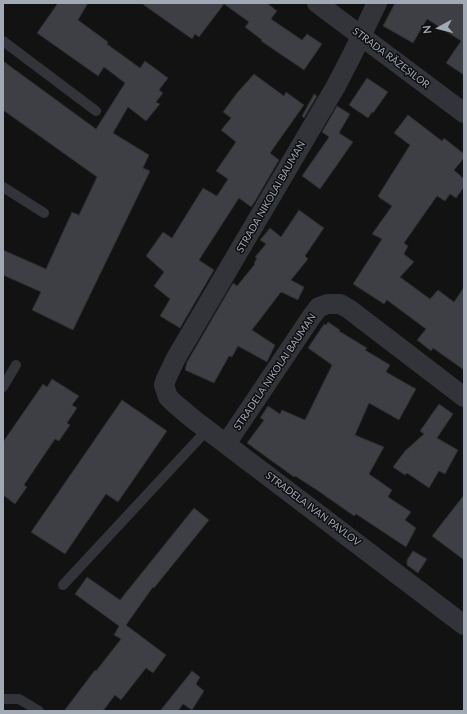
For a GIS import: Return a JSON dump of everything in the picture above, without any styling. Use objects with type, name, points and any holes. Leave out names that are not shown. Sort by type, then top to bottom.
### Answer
[{"type":"street","name":"STRADA RĂZEȘILOR","points":[[317,3],[464,113]]},
{"type":"street","name":"STRADA NIKOLAI BAUMAN","points":[[165,391],[164,385],[166,379],[176,358],[336,86],[377,3]]},
{"type":"street","name":"STRADELA NIKOLAI BAUMAN","points":[[226,444],[312,316],[319,307],[328,304],[340,304],[349,309],[464,397]]},
{"type":"street","name":"STRADELA IVAN PAVLOV","points":[[165,391],[174,403],[207,430],[464,625]]},
{"type":"lane","points":[[3,40],[96,111]]},
{"type":"lane","points":[[3,187],[44,213]]},
{"type":"lane","points":[[3,387],[16,365]]},
{"type":"lane","points":[[63,585],[207,430]]},
{"type":"lane","points":[[3,699],[18,699],[39,711]]},
{"type":"building","points":[[58,3],[88,3],[78,20],[108,42],[107,44],[140,68],[145,61],[168,78],[159,90],[163,93],[156,102],[160,104],[146,121],[128,107],[113,133],[149,155],[143,168],[150,171],[73,330],[32,310],[41,292],[3,275],[3,250],[46,269],[72,212],[79,215],[97,177],[3,110],[3,61],[96,129],[125,83],[104,67],[98,76],[37,33]]},
{"type":"building","points":[[141,3],[267,3],[277,11],[271,19],[302,40],[307,34],[322,44],[304,70],[261,41],[262,40],[245,27],[249,22],[224,4],[199,37],[195,34],[192,39]]},
{"type":"building","points":[[395,3],[464,3],[464,75],[446,63],[461,41],[427,19],[413,43],[383,26]]},
{"type":"building","points":[[254,74],[284,96],[286,92],[304,105],[270,153],[279,160],[254,203],[251,207],[239,198],[199,260],[214,270],[180,328],[160,316],[170,299],[154,286],[164,272],[146,256],[163,232],[172,238],[203,188],[217,196],[228,179],[216,171],[236,142],[221,130],[231,118],[223,112]]},
{"type":"building","points":[[367,78],[388,92],[368,118],[349,105]]},
{"type":"building","points":[[314,94],[317,96],[304,118],[302,116]]},
{"type":"building","points":[[337,106],[350,114],[339,133],[353,142],[320,189],[302,176],[329,137],[322,132]]},
{"type":"building","points":[[408,115],[442,141],[444,138],[464,154],[464,158],[454,170],[464,179],[464,187],[456,198],[450,194],[445,201],[437,196],[404,243],[408,246],[404,254],[414,262],[400,277],[430,299],[438,290],[454,302],[464,287],[464,370],[433,348],[431,351],[417,340],[426,329],[387,300],[384,304],[353,284],[382,239],[372,234],[392,206],[378,196],[410,145],[394,133]]},
{"type":"building","points":[[299,210],[324,228],[305,256],[308,259],[291,280],[304,287],[298,300],[281,292],[252,330],[275,345],[267,362],[238,346],[232,357],[229,356],[214,383],[185,370],[187,362],[233,283],[237,286],[255,264],[254,263],[257,258],[255,257],[266,244],[260,240],[270,228],[281,237]]},
{"type":"building","points":[[328,322],[340,330],[339,331],[367,348],[365,350],[390,365],[386,372],[416,389],[399,420],[369,403],[355,435],[384,447],[369,474],[392,490],[388,497],[411,512],[405,520],[416,528],[406,547],[356,514],[354,516],[317,490],[295,476],[294,477],[247,443],[264,420],[260,418],[268,406],[280,414],[282,410],[305,420],[332,365],[308,348],[324,324],[326,325]]},
{"type":"building","points":[[52,379],[79,396],[72,405],[77,408],[67,423],[70,425],[59,441],[55,439],[24,485],[27,487],[15,504],[3,495],[3,442],[43,384],[47,387]]},
{"type":"building","points":[[122,400],[167,431],[118,502],[106,494],[65,554],[31,532]]},
{"type":"building","points":[[439,404],[453,414],[437,438],[458,450],[445,474],[439,471],[429,488],[407,473],[405,475],[393,467],[405,451],[424,434],[420,431]]},
{"type":"building","points":[[464,495],[464,560],[432,536]]},
{"type":"building","points":[[194,508],[209,520],[154,588],[153,587],[126,625],[166,655],[153,673],[146,668],[121,700],[115,695],[103,711],[64,711],[121,639],[114,635],[119,626],[75,594],[87,577],[120,600]]},
{"type":"building","points":[[413,551],[427,559],[418,573],[407,565],[407,560]]},
{"type":"building","points":[[192,671],[200,677],[196,684],[204,691],[192,710],[183,704],[178,711],[160,711]]}]
